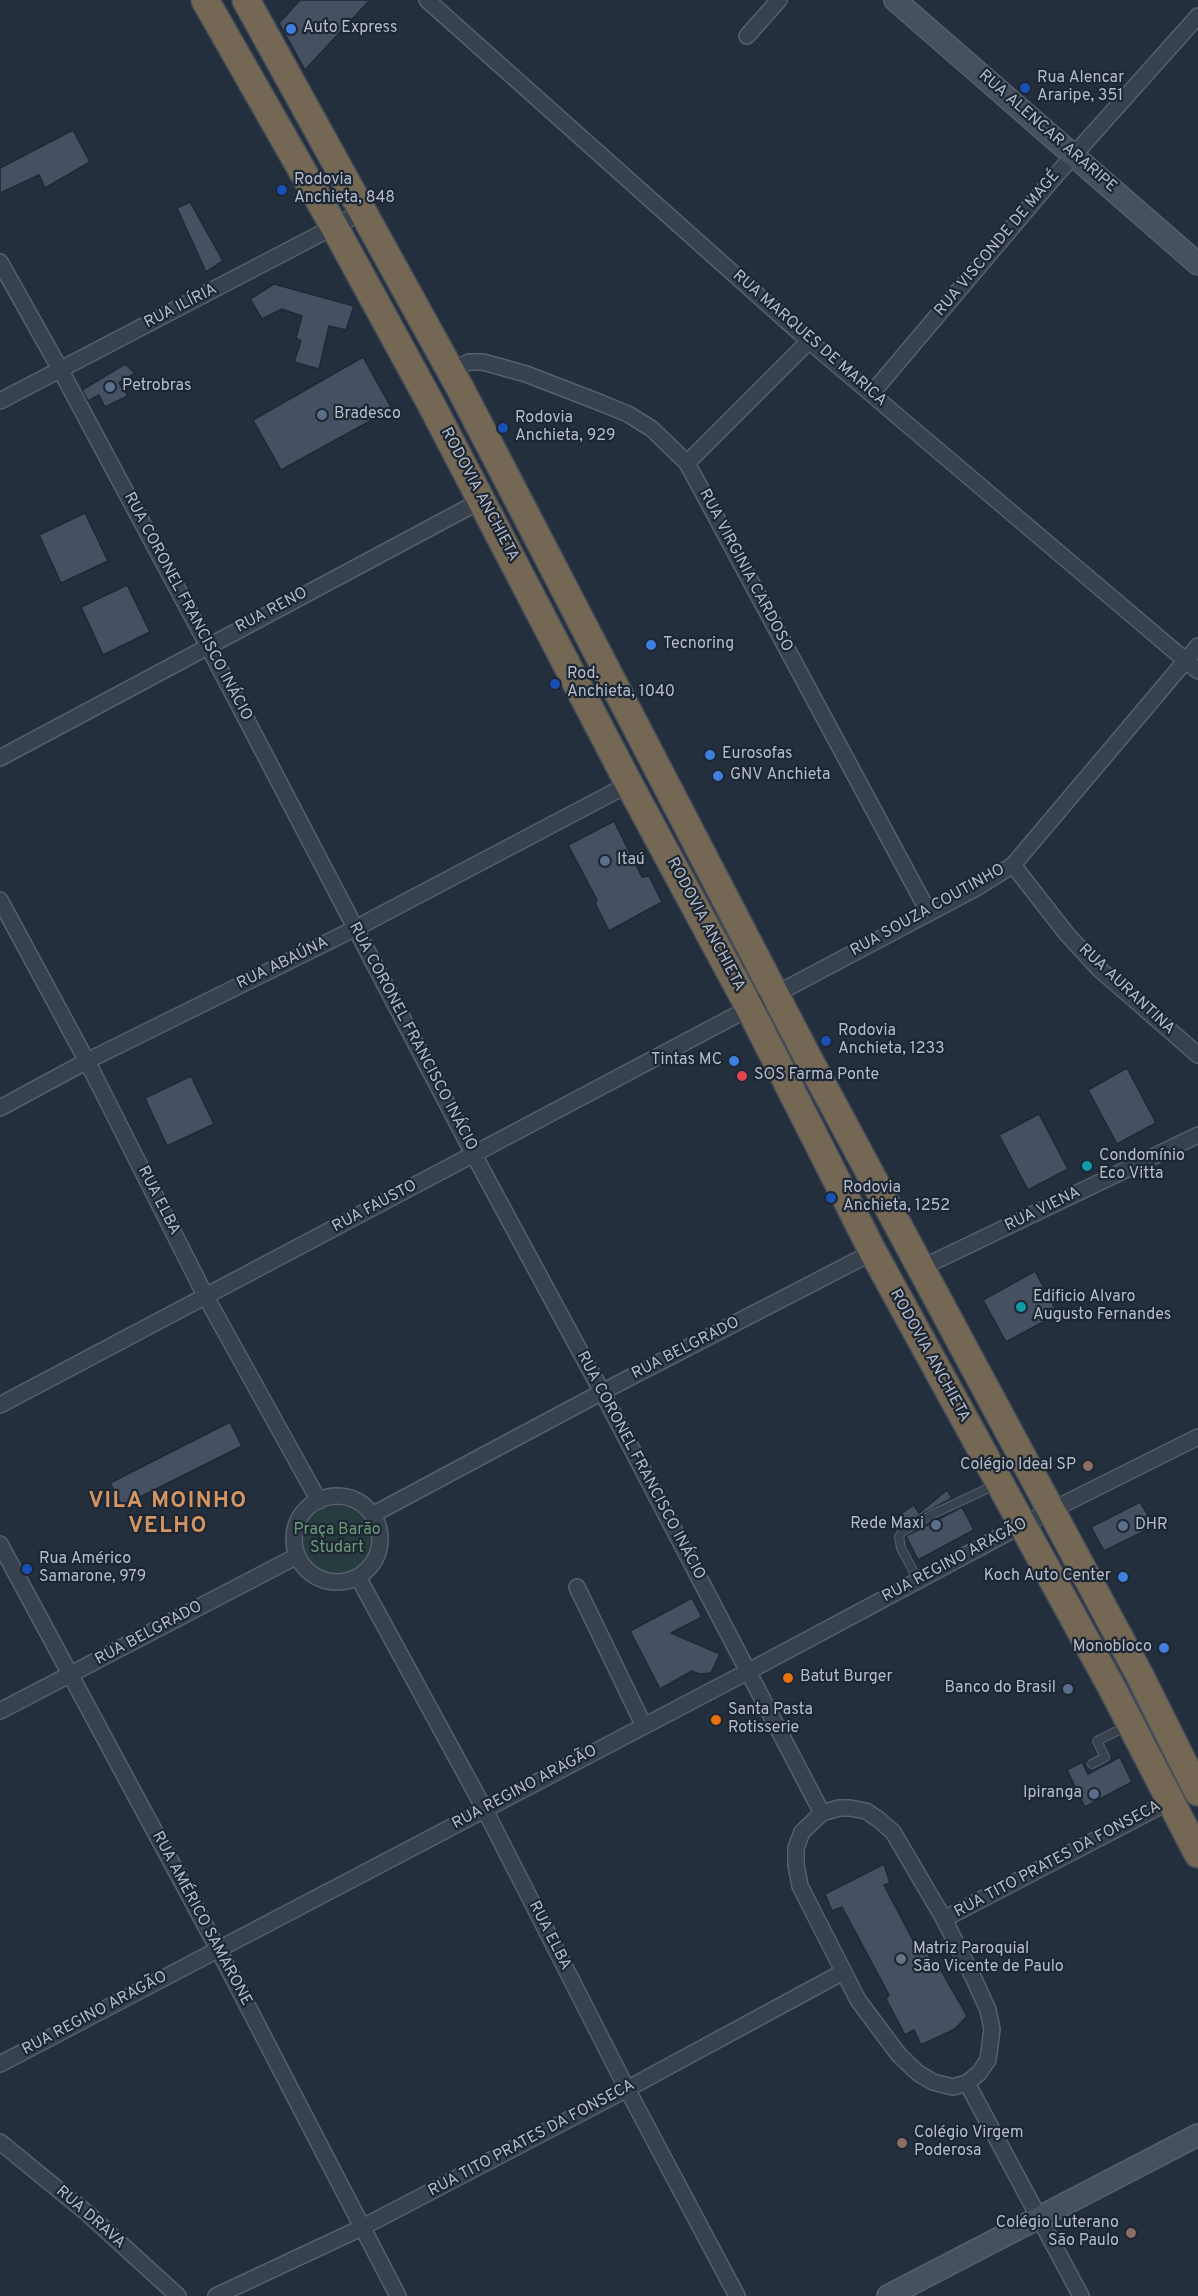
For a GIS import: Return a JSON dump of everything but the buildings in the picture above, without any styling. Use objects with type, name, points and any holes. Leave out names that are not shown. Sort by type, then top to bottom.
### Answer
[{"type":"highway","name":"RODOVIA ANCHIETA","points":[[205,0],[334,228],[482,500],[629,784],[749,1007],[873,1252],[1131,1724],[1198,1854]]},
{"type":"highway","name":"RODOVIA ANCHIETA","points":[[246,0],[451,371],[658,765],[774,993],[1139,1674],[1198,1792]]},
{"type":"street","name":"RUA MARQUES DE MARICA","points":[[427,0],[444,5],[809,341],[1198,671]]},
{"type":"street","points":[[747,36],[779,0]]},
{"type":"street","name":"RUA ALENCAR ARARIPE","points":[[895,0],[1198,264]]},
{"type":"street","name":"RUA VISCONDE DE MAGÉ","points":[[872,393],[1073,155],[1198,16]]},
{"type":"street","name":"RUA ILÍRIA","points":[[0,401],[362,212]]},
{"type":"street","name":"RUA CORONEL FRANCISCO INÁCIO","points":[[0,262],[208,646],[822,1813]]},
{"type":"street","points":[[687,463],[809,341]]},
{"type":"street","name":"RUA VIRGINIA CARDOSO","points":[[451,371],[469,362],[483,362],[526,374],[596,400],[628,414],[652,429],[687,463],[929,913]]},
{"type":"street","name":"RUA RENO","points":[[0,758],[482,500]]},
{"type":"street","name":"RUA SOUZA COUTINHO","points":[[749,1007],[978,887],[1013,865],[1198,646]]},
{"type":"street","name":"RUA ABAÚNA","points":[[0,1108],[87,1061],[356,928],[629,784]]},
{"type":"street","name":"RUA AURANTINA","points":[[1013,865],[1066,933],[1098,968],[1198,1055]]},
{"type":"street","name":"RUA ELBA","points":[[0,900],[87,1061],[206,1297],[319,1501]]},
{"type":"street","name":"RUA FAUSTO","points":[[0,1405],[749,1007]]},
{"type":"street","name":"RUA VIENA","points":[[921,1268],[1198,1136]]},
{"type":"street","name":"RUA BELGRADO","points":[[372,1515],[602,1392],[873,1252]]},
{"type":"street","name":"RUA REGINO ARAGÃO","points":[[0,2064],[749,1671],[1022,1524],[1198,1437]]},
{"type":"street","points":[[330,1497],[354,1500],[372,1515],[378,1525],[379,1549],[375,1560],[358,1577],[345,1582],[330,1582],[316,1577],[305,1568],[297,1556],[294,1543],[298,1524],[308,1508],[319,1501],[330,1497]]},
{"type":"street","name":"RUA AMÉRICO SAMARONE","points":[[0,1545],[218,1950],[398,2296]]},
{"type":"street","name":"RUA BELGRADO","points":[[0,1711],[297,1556]]},
{"type":"street","name":"RUA ELBA","points":[[358,1577],[484,1810],[627,2089],[737,2296]]},
{"type":"street","points":[[577,1587],[644,1726]]},
{"type":"street","name":"RUA TITO PRATES DA FONSECA","points":[[944,1919],[1172,1800]]},
{"type":"street","points":[[839,1808],[866,1811],[893,1832],[944,1919],[979,1989],[988,2010],[992,2029],[988,2060],[979,2073],[967,2083],[953,2087],[933,2082],[918,2073],[899,2055],[858,2000],[800,1886],[796,1848],[802,1832],[822,1813],[839,1808]]},
{"type":"street","name":"RUA TITO PRATES DA FONSECA","points":[[216,2296],[361,2228],[627,2089],[843,1972]]},
{"type":"street","points":[[967,2083],[1081,2296]]},
{"type":"street","points":[[888,2296],[1198,2135]]},
{"type":"street","name":"RUA DRAVA","points":[[0,2142],[87,2213],[178,2296]]},
{"type":"lane","points":[[918,1581],[901,1548],[899,1537],[902,1532],[933,1514],[999,1483]]},
{"type":"lane","points":[[1092,1764],[1105,1757],[1097,1741],[1131,1724]]},
{"type":"green space","name":"Praça Barão Studart","points":[[344,1505],[357,1511],[366,1520],[370,1526],[372,1540],[370,1554],[362,1565],[351,1573],[330,1575],[312,1565],[304,1554],[302,1533],[312,1515],[323,1507]]},
{"type":"place","name":"Auto Express","points":[[291,29]]},
{"type":"place","name":"Rua Alencar Araripe, 351","points":[[1025,88]]},
{"type":"place","name":"Rodovia Anchieta, 848","points":[[282,190]]},
{"type":"place","name":"Petrobras","points":[[110,387]]},
{"type":"place","name":"Bradesco","points":[[322,415]]},
{"type":"place","name":"Rodovia Anchieta, 929","points":[[503,428]]},
{"type":"place","name":"Tecnoring","points":[[651,645]]},
{"type":"place","name":"Rod. Anchieta, 1040","points":[[555,684]]},
{"type":"place","name":"Eurosofas","points":[[710,755]]},
{"type":"place","name":"GNV Anchieta","points":[[718,776]]},
{"type":"place","name":"Itaú","points":[[605,861]]},
{"type":"place","name":"Rodovia Anchieta, 1233","points":[[826,1041]]},
{"type":"place","name":"Tintas MC","points":[[734,1061]]},
{"type":"place","name":"SOS Farma Ponte","points":[[742,1076]]},
{"type":"place","name":"Condomínio Eco Vitta","points":[[1087,1166]]},
{"type":"place","name":"Rodovia Anchieta, 1252","points":[[831,1198]]},
{"type":"place","name":"Edificio Alvaro Augusto Fernandes","points":[[1021,1307]]},
{"type":"place","name":"Colégio Ideal SP","points":[[1088,1466]]},
{"type":"place","name":"Rede Maxi","points":[[936,1525]]},
{"type":"place","name":"DHR","points":[[1123,1526]]},
{"type":"place","name":"Rua Américo Samarone, 979","points":[[27,1569]]},
{"type":"place","name":"Koch Auto Center","points":[[1123,1577]]},
{"type":"place","name":"Monobloco","points":[[1164,1648]]},
{"type":"place","name":"Batut Burger","points":[[788,1678]]},
{"type":"place","name":"Banco do Brasil","points":[[1068,1689]]},
{"type":"place","name":"Santa Pasta Rotisserie","points":[[716,1720]]},
{"type":"place","name":"Ipiranga","points":[[1094,1794]]},
{"type":"place","name":"Matriz Paroquial São Vicente de Paulo","points":[[901,1959]]},
{"type":"place","name":"Colégio Virgem Poderosa","points":[[902,2143]]},
{"type":"place","name":"Colégio Luterano São Paulo","points":[[1131,2233]]},
{"type":"district","name":"VILA MOINHO VELHO","points":[[168,1516]]}]
